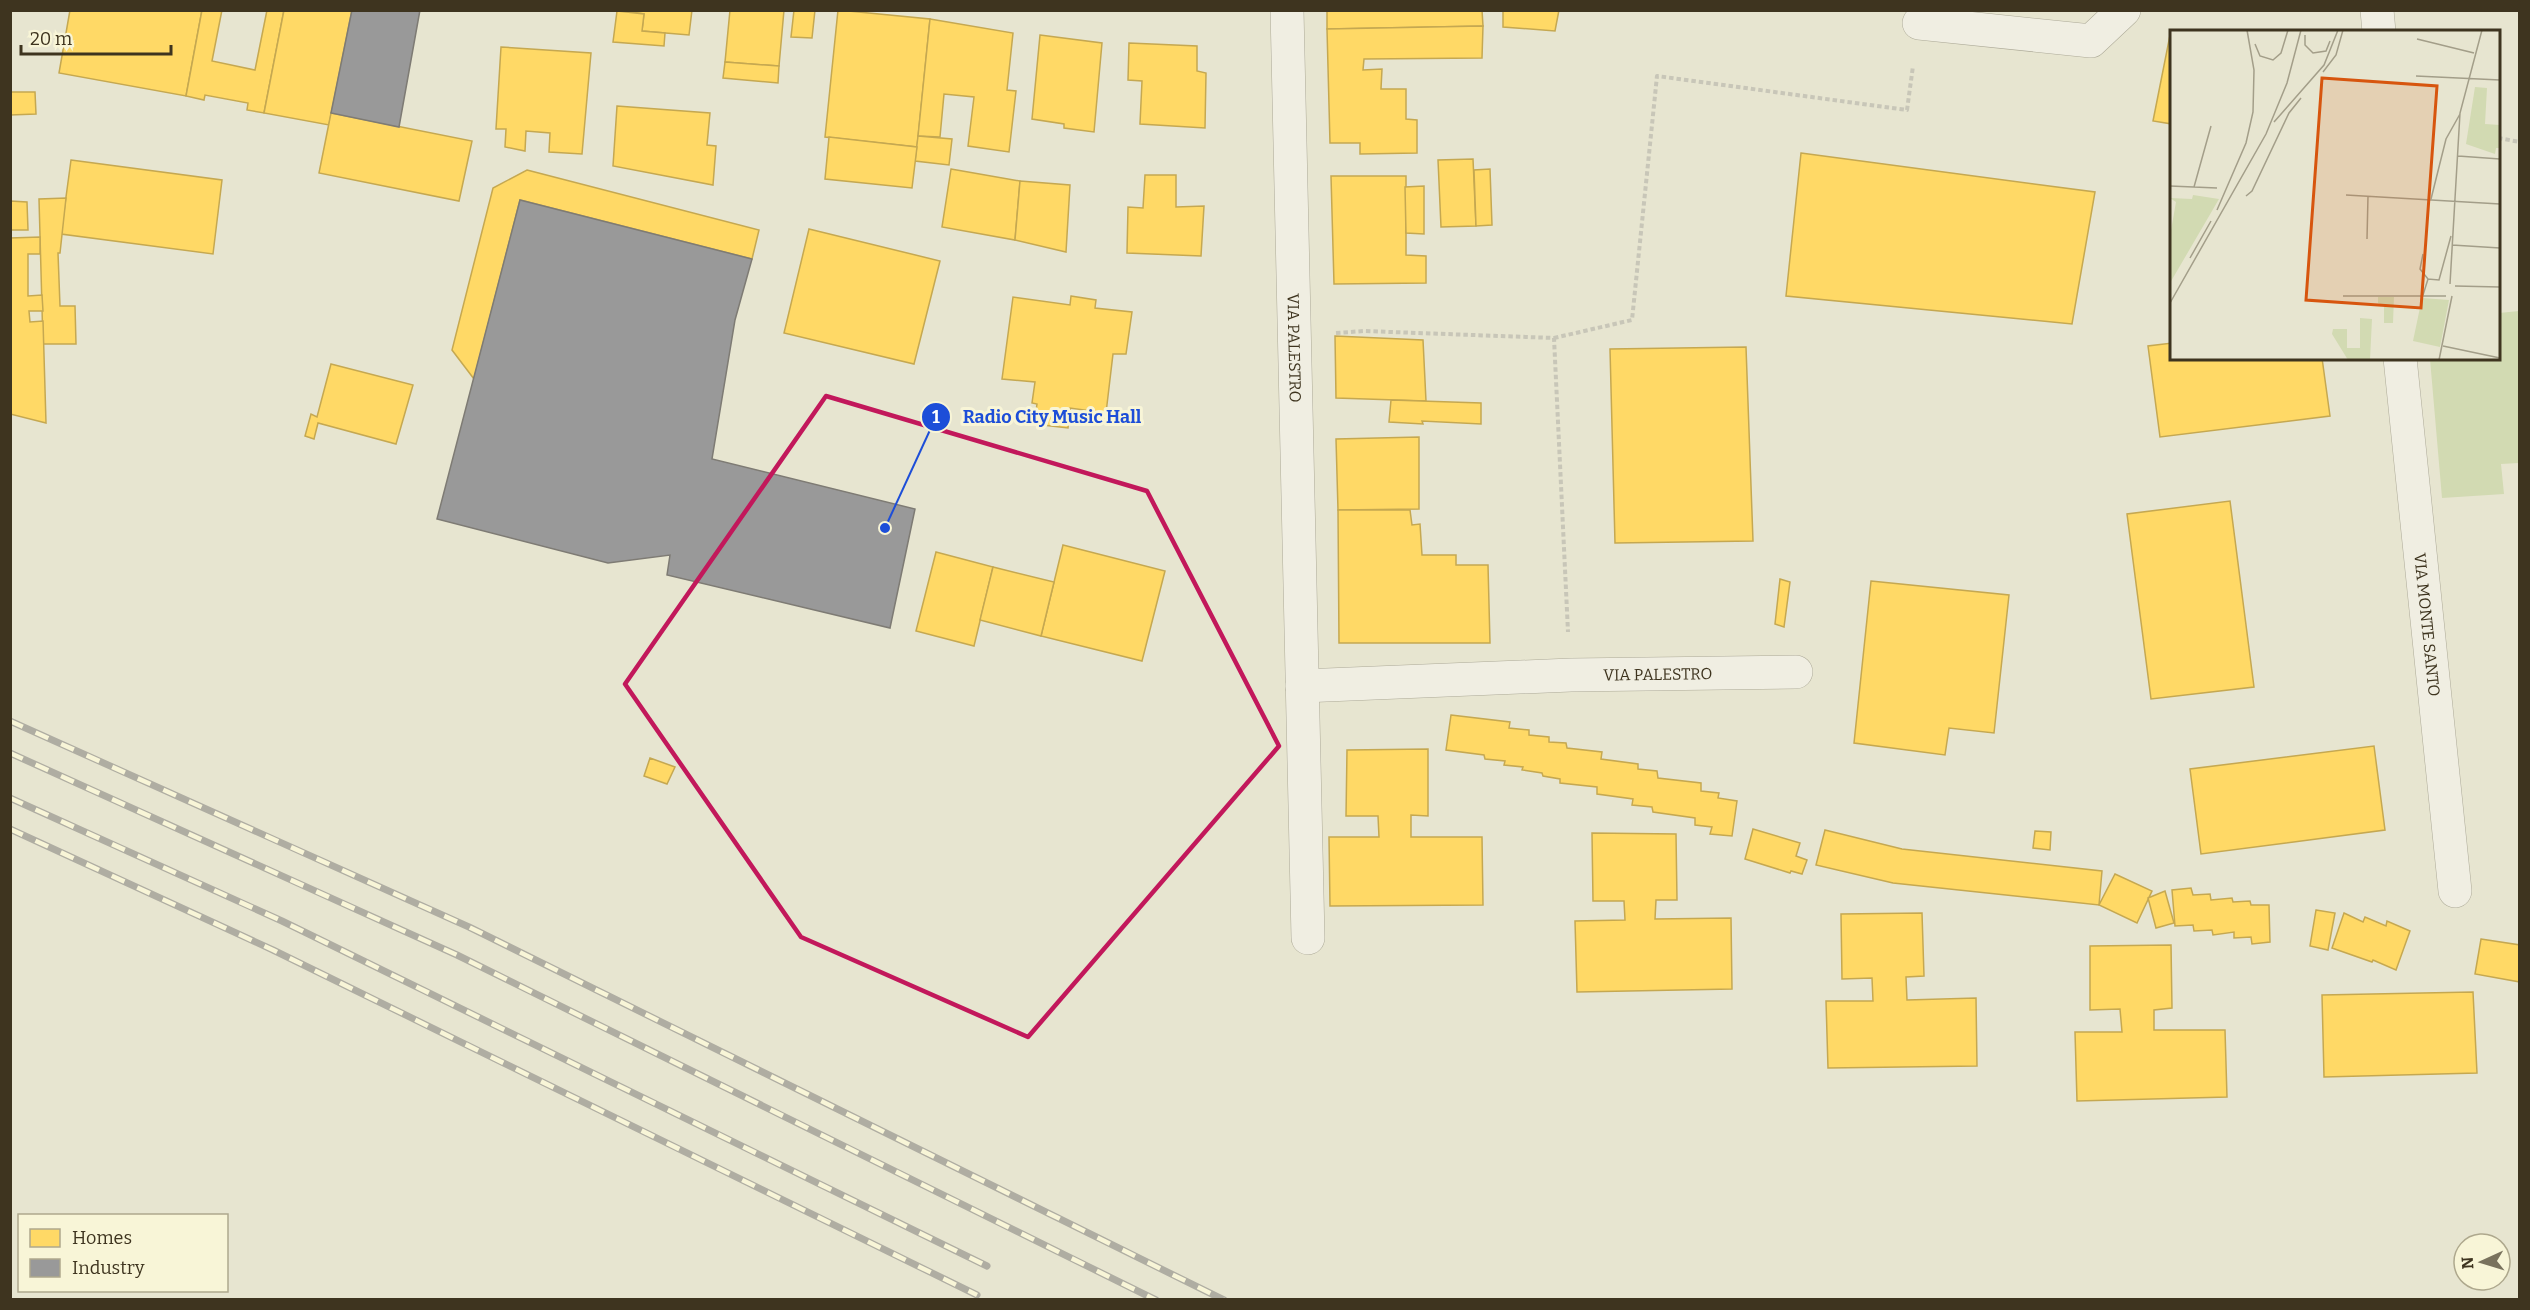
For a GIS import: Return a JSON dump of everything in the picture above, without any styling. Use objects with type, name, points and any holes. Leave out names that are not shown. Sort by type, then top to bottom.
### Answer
[{"type":"street","name":"VIA PALESTRO","points":[[1287,10],[1308,938]]},
{"type":"street","points":[[1918,23],[2091,41],[2124,10]]},
{"type":"street","points":[[2378,10],[2379,30]]},
{"type":"street","name":"VIA MONTE SANTO","points":[[2400,360],[2455,891]]},
{"type":"street","name":"VIA PALESTRO","points":[[1302,686],[1570,675],[1796,672]]},
{"type":"path","points":[[1294,335],[1364,331],[1554,338],[1632,320],[1656,76],[1907,110],[1918,23]]},
{"type":"path","points":[[2500,138],[2520,142]]},
{"type":"path","points":[[1554,338],[1570,675]]},
{"type":"highlighted area","points":[[826,396],[1147,491],[1279,746],[1028,1037],[801,937],[625,684]]},
{"type":"green space","points":[[2519,311],[2519,463],[2501,464],[2504,494],[2442,498],[2430,360],[2500,360],[2500,313]]},
{"type":"building: Homes","points":[[70,10],[202,10],[186,96],[59,73]]},
{"type":"building: Homes","points":[[202,10],[222,10],[212,61],[255,70],[267,10],[284,10],[264,113],[247,110],[248,103],[205,95],[204,100],[186,96]]},
{"type":"building: Homes","points":[[284,10],[352,10],[329,125],[264,113]]},
{"type":"building: Homes","points":[[617,10],[692,10],[689,35],[642,31],[644,14]]},
{"type":"building: Homes","points":[[730,10],[784,10],[779,66],[725,62]]},
{"type":"building: Homes","points":[[794,10],[815,10],[812,38],[791,37]]},
{"type":"building: Homes","points":[[838,10],[930,19],[917,147],[825,137]]},
{"type":"building: Homes","points":[[1327,10],[1482,10],[1483,26],[1327,29]]},
{"type":"building: Homes","points":[[1503,10],[1559,10],[1555,31],[1503,27]]},
{"type":"building: Homes","points":[[617,11],[644,14],[642,31],[665,33],[664,46],[613,42]]},
{"type":"building: Homes","points":[[930,19],[1013,33],[1007,90],[1016,91],[1009,152],[968,146],[974,97],[944,94],[940,137],[918,136]]},
{"type":"building: Homes","points":[[1483,26],[1482,58],[1364,59],[1363,70],[1382,69],[1381,89],[1406,89],[1406,119],[1417,120],[1417,153],[1360,154],[1360,143],[1330,143],[1327,29]]},
{"type":"building: Homes","points":[[1040,35],[1102,43],[1094,132],[1064,128],[1064,124],[1032,119]]},
{"type":"building: Homes","points":[[2170,35],[2170,124],[2153,121]]},
{"type":"building: Homes","points":[[1129,43],[1197,46],[1197,71],[1206,73],[1205,128],[1140,124],[1142,81],[1128,80]]},
{"type":"building: Homes","points":[[501,47],[591,53],[582,154],[549,152],[550,133],[526,131],[525,151],[505,147],[506,129],[496,129]]},
{"type":"building: Homes","points":[[725,62],[779,66],[778,83],[723,78]]},
{"type":"building: Homes","points":[[10,92],[35,92],[36,114],[10,115]]},
{"type":"building: Homes","points":[[617,106],[710,113],[707,145],[716,146],[713,185],[613,166]]},
{"type":"building: Homes","points":[[331,113],[472,141],[459,201],[319,173]]},
{"type":"building: Homes","points":[[918,136],[952,139],[949,165],[915,161]]},
{"type":"building: Homes","points":[[829,137],[917,147],[912,188],[825,179]]},
{"type":"building: Homes","points":[[1801,153],[2095,192],[2072,324],[1786,296]]},
{"type":"building: Homes","points":[[1473,159],[1476,226],[1441,227],[1438,160]]},
{"type":"building: Homes","points":[[71,160],[222,180],[213,254],[61,234]]},
{"type":"building: Homes","points":[[951,169],[1020,181],[1015,240],[942,227]]},
{"type":"building: Homes","points":[[1490,169],[1492,225],[1476,226],[1474,170]]},
{"type":"building: Homes","points":[[527,170],[759,230],[752,259],[520,200],[474,379],[452,350],[493,188]]},
{"type":"building: Homes","points":[[1145,175],[1176,175],[1176,207],[1204,206],[1201,256],[1127,253],[1128,207],[1143,208]]},
{"type":"building: Homes","points":[[1331,176],[1406,176],[1406,255],[1426,256],[1426,283],[1334,284]]},
{"type":"building: Homes","points":[[1020,181],[1070,185],[1066,252],[1015,240]]},
{"type":"building: Homes","points":[[1424,186],[1424,234],[1406,233],[1405,187]]},
{"type":"building: Homes","points":[[66,198],[60,253],[58,253],[60,306],[75,306],[76,344],[43,344],[39,199]]},
{"type":"building: Homes","points":[[10,201],[27,202],[28,230],[10,230]]},
{"type":"building: Homes","points":[[809,229],[940,261],[914,364],[784,333]]},
{"type":"building: Homes","points":[[40,237],[40,254],[28,254],[28,296],[42,295],[43,311],[29,311],[30,322],[43,321],[46,423],[10,414],[10,238]]},
{"type":"building: Homes","points":[[1071,296],[1096,300],[1095,308],[1132,312],[1126,354],[1113,354],[1106,413],[1070,408],[1068,428],[1034,424],[1037,404],[1032,403],[1035,382],[1002,379],[1013,297],[1070,305]]},
{"type":"building: Homes","points":[[1335,336],[1423,340],[1426,401],[1336,398]]},
{"type":"building: Homes","points":[[2170,343],[2170,360],[2322,360],[2330,416],[2160,437],[2148,346]]},
{"type":"building: Homes","points":[[1746,347],[1753,541],[1615,543],[1610,349]]},
{"type":"building: Homes","points":[[331,364],[413,385],[396,444],[318,423],[314,439],[305,436],[311,414],[317,417]]},
{"type":"building: Homes","points":[[1391,400],[1481,403],[1481,424],[1389,422]]},
{"type":"building: Homes","points":[[1419,437],[1419,509],[1338,510],[1336,439]]},
{"type":"building: Homes","points":[[2230,501],[2254,687],[2151,699],[2127,514]]},
{"type":"building: Homes","points":[[1338,510],[1410,510],[1412,525],[1420,524],[1422,555],[1456,555],[1456,565],[1488,565],[1490,643],[1339,643]]},
{"type":"building: Homes","points":[[1063,545],[1165,571],[1142,661],[1041,636]]},
{"type":"building: Homes","points":[[936,552],[993,567],[974,646],[916,631]]},
{"type":"building: Homes","points":[[993,567],[1054,582],[1041,636],[980,620]]},
{"type":"building: Homes","points":[[1780,579],[1790,582],[1784,627],[1775,624]]},
{"type":"building: Homes","points":[[1871,581],[2009,595],[1994,733],[1949,728],[1945,755],[1854,743]]},
{"type":"building: Homes","points":[[1451,715],[1510,722],[1509,728],[1529,730],[1529,735],[1549,737],[1549,742],[1566,743],[1567,748],[1602,752],[1601,759],[1638,764],[1638,769],[1657,771],[1658,778],[1701,783],[1701,791],[1719,793],[1718,798],[1737,801],[1732,836],[1710,834],[1712,827],[1695,825],[1695,818],[1653,812],[1652,807],[1632,805],[1633,799],[1597,794],[1597,787],[1560,783],[1560,779],[1543,776],[1542,773],[1522,770],[1523,767],[1504,765],[1505,761],[1485,759],[1484,755],[1446,750]]},
{"type":"building: Homes","points":[[2374,746],[2385,830],[2201,854],[2190,769]]},
{"type":"building: Homes","points":[[1428,749],[1428,816],[1411,815],[1411,837],[1482,837],[1483,905],[1330,906],[1329,837],[1379,837],[1378,816],[1346,816],[1347,750]]},
{"type":"building: Homes","points":[[650,758],[675,767],[667,784],[644,776]]},
{"type":"building: Homes","points":[[1753,829],[1800,843],[1796,856],[1807,860],[1802,874],[1791,871],[1790,873],[1745,859]]},
{"type":"building: Homes","points":[[1825,830],[1902,849],[2102,871],[2099,905],[1893,883],[1816,865]]},
{"type":"building: Homes","points":[[2035,831],[2051,832],[2050,850],[2033,848]]},
{"type":"building: Homes","points":[[1592,833],[1676,834],[1677,900],[1656,900],[1655,919],[1731,918],[1732,989],[1577,992],[1575,921],[1625,920],[1624,901],[1593,901]]},
{"type":"building: Homes","points":[[2115,874],[2152,891],[2137,923],[2099,905]]},
{"type":"building: Homes","points":[[2191,888],[2193,895],[2210,894],[2211,900],[2232,898],[2233,902],[2250,901],[2251,905],[2269,905],[2270,942],[2252,944],[2251,937],[2234,938],[2234,932],[2213,935],[2212,930],[2194,931],[2193,925],[2175,926],[2172,890]]},
{"type":"building: Homes","points":[[2165,891],[2174,923],[2156,928],[2148,898]]},
{"type":"building: Homes","points":[[2316,910],[2335,913],[2328,950],[2310,946]]},
{"type":"building: Homes","points":[[1922,913],[1924,976],[1906,977],[1907,1000],[1976,998],[1977,1066],[1828,1068],[1826,1001],[1873,1001],[1872,978],[1842,979],[1841,914]]},
{"type":"building: Homes","points":[[2344,913],[2363,922],[2365,917],[2386,926],[2387,921],[2410,931],[2396,970],[2373,960],[2372,962],[2332,948]]},
{"type":"building: Homes","points":[[2481,939],[2520,945],[2520,982],[2475,974]]},
{"type":"building: Homes","points":[[2171,945],[2172,1008],[2154,1010],[2154,1030],[2225,1030],[2227,1097],[2077,1101],[2075,1032],[2122,1032],[2120,1009],[2090,1010],[2090,946]]},
{"type":"building: Homes","points":[[2473,992],[2477,1073],[2324,1077],[2322,995]]},
{"type":"building: Industry","points":[[352,10],[420,10],[399,127],[331,113]]},
{"type":"building: Industry","points":[[520,200],[752,259],[735,320],[712,459],[915,509],[890,628],[667,575],[670,555],[608,563],[437,519]]},
{"type":"railway","points":[[10,721],[469,927],[1224,1300]]},
{"type":"railway","points":[[10,753],[457,955],[1156,1300]]},
{"type":"railway","points":[[10,798],[282,921],[987,1266]]},
{"type":"railway","points":[[10,829],[273,950],[977,1295]]},
{"type":"place","name":"Radio City Music Hall","points":[[885,528]]}]
